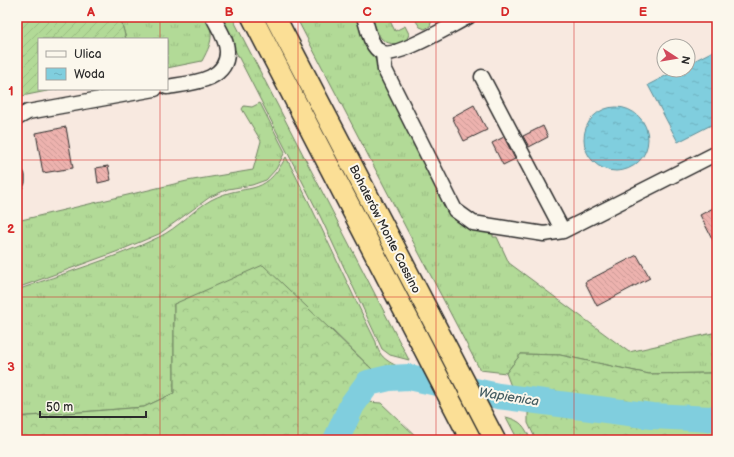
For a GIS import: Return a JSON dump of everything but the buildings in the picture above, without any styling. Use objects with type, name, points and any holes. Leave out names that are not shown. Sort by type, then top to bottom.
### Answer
[{"type":"highway","name":"Bohaterów Monte Cassino","points":[[252,17],[472,440]]},
{"type":"highway","name":"Bohaterów Monte Cassino","points":[[276,17],[491,433]]},
{"type":"street","points":[[168,87],[202,81],[217,75],[225,64],[227,51],[223,37],[213,17]]},
{"type":"street","points":[[364,17],[375,46],[383,54],[385,70],[455,210],[473,223],[544,234],[563,231],[717,153]]},
{"type":"street","points":[[383,54],[402,51],[468,17]]},
{"type":"street","points":[[482,77],[563,231]]},
{"type":"street","points":[[17,118],[28,112],[150,90]]},
{"type":"street","points":[[17,176],[17,182]]},
{"type":"green space","points":[[17,17],[120,17],[126,38],[38,38],[38,90],[52,90],[17,97]]},
{"type":"green space","points":[[120,17],[206,17],[211,35],[210,45],[202,61],[168,68],[168,38],[126,38]]},
{"type":"green space","points":[[218,17],[232,17],[409,360],[390,355],[382,349],[321,218]]},
{"type":"green space","points":[[296,17],[358,17],[372,53],[444,200],[493,233],[493,237],[497,237],[509,263],[629,352],[717,332],[717,371],[710,373],[649,374],[560,355],[521,354],[506,373],[480,370]]},
{"type":"green space","points":[[372,17],[388,17],[395,31],[405,26],[409,34],[406,42],[386,42],[376,30]]},
{"type":"green space","points":[[423,17],[433,17],[430,26],[425,29],[420,27],[416,21]]},
{"type":"green space","points":[[260,103],[285,152],[276,169],[266,180],[252,185],[228,189],[210,197],[159,234],[116,252],[17,288],[17,221],[187,181],[253,170],[261,141],[242,109],[244,106],[252,107]]},
{"type":"green space","points":[[286,157],[380,353],[391,363],[407,371],[376,373],[330,328],[174,304],[174,393],[144,407],[17,417],[17,290],[107,259],[159,237],[173,229],[211,200],[235,191],[253,188],[269,180]]},
{"type":"green space","points":[[263,265],[376,373],[360,383],[344,409],[329,440],[17,440],[17,417],[144,407],[174,393],[174,304]]},
{"type":"green space","points":[[521,354],[560,355],[649,374],[710,373],[717,371],[717,407],[698,410],[667,408],[512,389],[506,373]]},
{"type":"green space","points":[[367,402],[381,403],[420,440],[346,440]]},
{"type":"green space","points":[[538,410],[703,430],[717,426],[717,440],[536,440],[528,423],[528,413]]},
{"type":"green space","points":[[506,417],[519,422],[531,440],[518,440]]},
{"type":"water","points":[[717,49],[717,122],[678,142],[648,85],[662,78],[696,78],[696,60]]},
{"type":"water","points":[[616,107],[628,109],[639,116],[646,127],[648,139],[646,151],[639,162],[628,169],[616,171],[604,169],[593,162],[586,151],[584,139],[586,127],[593,116],[604,109]]},
{"type":"waterway","name":"Wapienica","points":[[336,440],[352,405],[368,383],[389,378],[409,377],[498,396],[652,416],[711,419],[717,417]]}]
